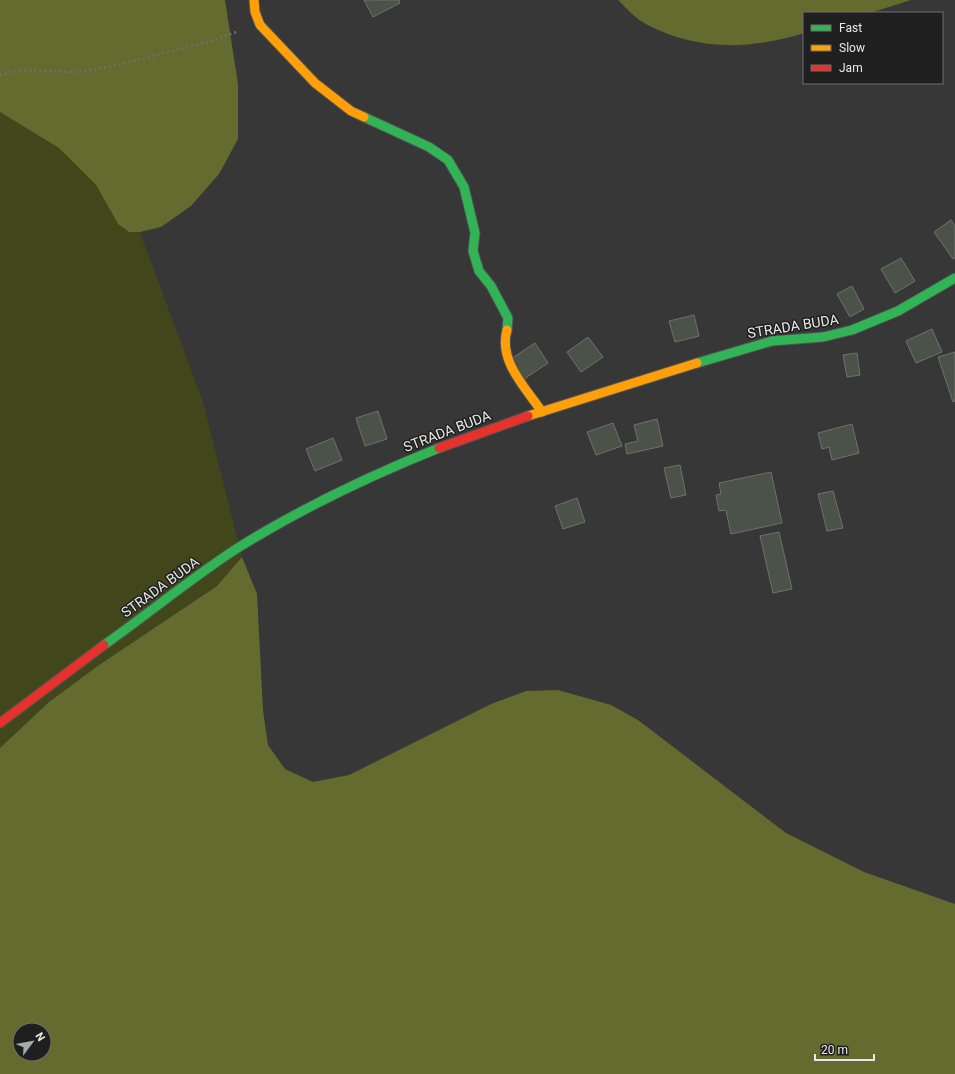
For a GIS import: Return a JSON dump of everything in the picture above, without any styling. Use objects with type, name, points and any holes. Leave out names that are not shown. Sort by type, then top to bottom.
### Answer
[{"type":"street","points":[[254,0],[255,12],[260,25],[315,83],[351,111],[429,147],[448,160],[464,187],[475,233],[473,251],[479,271],[494,291],[508,318],[508,327],[504,341],[508,362],[542,412]]},
{"type":"street","name":"STRADA BUDA","points":[[0,723],[37,694],[235,550],[273,527],[361,481],[438,448],[542,412],[752,346],[784,340],[816,339],[859,328],[894,314],[955,278]]},
{"type":"path","points":[[0,74],[19,70],[80,72],[105,68],[208,42],[260,25]]},
{"type":"green space","points":[[0,0],[225,0],[238,84],[238,139],[219,174],[191,206],[161,227],[140,232],[129,232],[118,224],[96,185],[59,148],[0,112]]},
{"type":"green space","points":[[618,0],[911,0],[873,12],[803,12],[803,33],[764,43],[744,45],[704,43],[684,39],[665,33],[646,24],[631,13]]},
{"type":"green space","points":[[0,112],[59,148],[96,185],[118,224],[129,232],[140,232],[203,402],[242,557],[217,586],[99,665],[49,702],[0,748]]},
{"type":"green space","points":[[242,557],[257,594],[263,710],[268,745],[285,769],[313,782],[349,775],[491,704],[526,691],[558,690],[611,705],[638,720],[786,833],[864,872],[955,904],[955,1074],[0,1074],[0,748],[49,702],[99,665],[217,586]]},
{"type":"building","points":[[364,0],[399,0],[400,3],[373,17]]},
{"type":"building","points":[[951,220],[955,226],[955,258],[953,259],[934,232]]},
{"type":"building","points":[[901,258],[915,281],[895,293],[881,269]]},
{"type":"building","points":[[852,286],[864,309],[850,317],[837,294]]},
{"type":"building","points":[[694,315],[699,336],[675,342],[669,321]]},
{"type":"building","points":[[932,329],[942,352],[916,363],[906,341]]},
{"type":"building","points":[[588,337],[603,357],[581,372],[567,352]]},
{"type":"building","points":[[535,343],[548,363],[524,379],[511,359]]},
{"type":"building","points":[[955,352],[955,401],[953,402],[938,357]]},
{"type":"building","points":[[857,353],[860,375],[847,377],[843,355]]},
{"type":"building","points":[[378,411],[387,439],[365,446],[356,418]]},
{"type":"building","points":[[657,419],[663,446],[627,454],[625,444],[638,441],[634,425]]},
{"type":"building","points":[[613,423],[622,446],[596,455],[587,432]]},
{"type":"building","points":[[852,424],[859,453],[832,460],[829,447],[822,449],[818,433]]},
{"type":"building","points":[[333,438],[342,460],[315,471],[306,449]]},
{"type":"building","points":[[680,465],[686,495],[671,498],[664,468]]},
{"type":"building","points":[[771,472],[782,523],[731,534],[726,510],[719,511],[716,495],[721,494],[719,483]]},
{"type":"building","points":[[833,491],[843,528],[827,531],[818,494]]},
{"type":"building","points":[[577,498],[585,522],[563,529],[555,506]]},
{"type":"building","points":[[779,532],[792,589],[773,593],[760,536]]},
{"type":"traffic: fast","points":[[364,117],[429,147],[448,160],[464,187],[475,233],[473,251],[479,271],[491,286],[508,318],[507,330]]},
{"type":"traffic: fast","points":[[697,363],[772,341],[823,337],[852,330],[898,311],[955,278]]},
{"type":"traffic: fast","points":[[104,645],[202,572],[260,534],[335,494],[439,448]]},
{"type":"traffic: slow","points":[[254,0],[255,12],[260,25],[315,83],[351,111],[364,117]]},
{"type":"traffic: slow","points":[[507,330],[505,341],[506,353],[510,363],[515,374],[542,412]]},
{"type":"traffic: slow","points":[[528,416],[697,363]]},
{"type":"traffic: jam","points":[[439,448],[528,416]]},
{"type":"traffic: jam","points":[[0,723],[104,645]]}]
